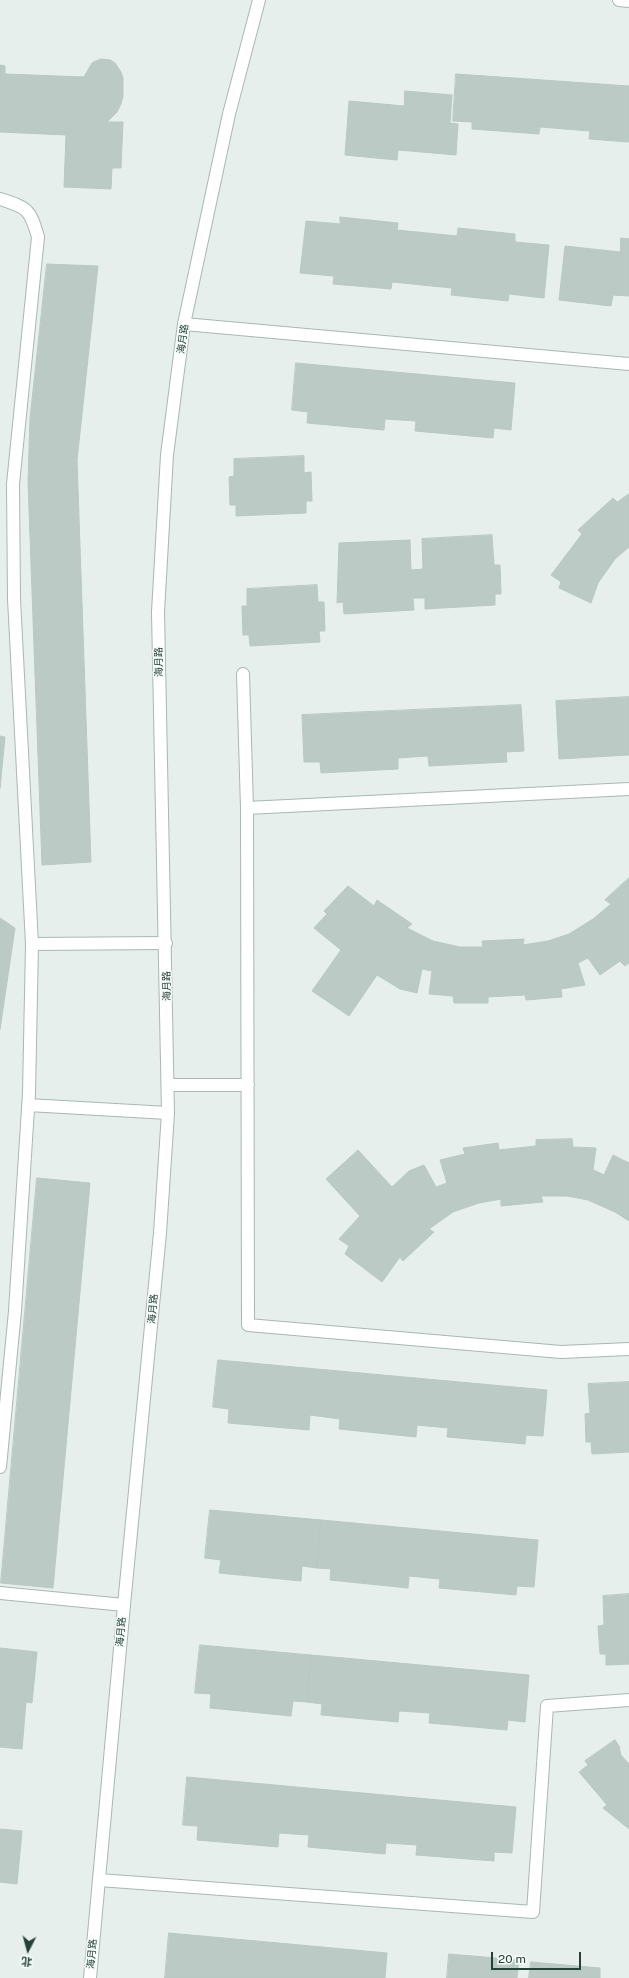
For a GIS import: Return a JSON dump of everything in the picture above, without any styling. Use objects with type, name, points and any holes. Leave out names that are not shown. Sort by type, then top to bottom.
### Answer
[{"type":"street","name":"海月路","points":[[90,1978],[160,1233],[168,1113],[166,943],[158,612],[167,455],[184,324],[229,114],[259,0]]},
{"type":"street","points":[[619,0],[629,1]]},
{"type":"street","points":[[0,199],[22,206],[33,219],[38,237],[13,484],[14,598],[32,944],[28,1105],[15,1311],[0,1467]]},
{"type":"street","points":[[184,324],[629,364]]},
{"type":"street","points":[[243,674],[247,808],[248,1325],[561,1352],[629,1349]]},
{"type":"street","points":[[247,808],[629,789]]},
{"type":"street","points":[[32,944],[166,943]]},
{"type":"street","points":[[168,1085],[248,1085]]},
{"type":"street","points":[[28,1105],[168,1113]]},
{"type":"street","points":[[0,1593],[124,1605]]},
{"type":"street","points":[[99,1880],[533,1912],[547,1706],[629,1700]]},
{"type":"building","points":[[101,59],[110,60],[115,63],[123,78],[123,96],[121,104],[117,112],[107,122],[123,122],[121,168],[112,168],[111,189],[64,187],[66,135],[0,132],[0,65],[5,66],[5,74],[84,77],[92,63]]},
{"type":"building","points":[[456,74],[629,86],[629,142],[589,139],[590,131],[540,127],[539,134],[472,129],[472,122],[453,121]]},
{"type":"building","points":[[405,91],[452,95],[450,123],[458,124],[456,155],[398,150],[397,160],[345,155],[349,101],[404,106]]},
{"type":"building","points":[[340,217],[398,223],[397,230],[457,236],[458,228],[515,234],[515,242],[549,245],[544,298],[509,294],[508,301],[451,295],[452,288],[392,282],[391,289],[333,284],[334,276],[300,273],[306,221],[340,224]]},
{"type":"building","points":[[621,238],[629,239],[629,296],[613,295],[611,306],[559,300],[565,246],[620,252]]},
{"type":"building","points":[[47,264],[98,266],[77,460],[91,862],[42,865],[28,482],[30,419]]},
{"type":"building","points":[[296,363],[515,383],[511,430],[494,428],[493,438],[415,431],[416,421],[385,419],[384,430],[307,423],[308,412],[292,410]]},
{"type":"building","points":[[304,456],[304,473],[311,472],[312,501],[306,501],[306,513],[236,516],[236,505],[230,505],[229,477],[234,476],[234,459]]},
{"type":"building","points":[[629,494],[629,547],[615,559],[598,583],[591,603],[559,588],[561,582],[551,575],[582,534],[578,530],[613,498],[617,502]]},
{"type":"building","points":[[492,535],[494,565],[500,565],[501,594],[495,594],[495,605],[425,609],[425,598],[413,598],[414,610],[344,614],[343,602],[337,603],[339,543],[410,540],[411,570],[423,569],[422,539]]},
{"type":"building","points":[[317,585],[318,602],[324,602],[325,631],[319,631],[320,642],[250,646],[249,635],[243,635],[242,606],[247,606],[247,589]]},
{"type":"building","points":[[629,697],[629,755],[559,759],[556,701]]},
{"type":"building","points":[[521,705],[524,751],[506,752],[507,762],[429,766],[428,756],[398,758],[398,769],[321,773],[320,762],[304,762],[302,715]]},
{"type":"building","points":[[0,736],[5,737],[0,788]]},
{"type":"building","points":[[629,878],[629,963],[625,966],[620,961],[600,975],[588,958],[578,963],[585,985],[561,989],[562,997],[526,1000],[525,995],[488,997],[488,1003],[454,1003],[453,996],[429,994],[432,971],[422,969],[417,993],[400,989],[377,975],[349,1016],[312,991],[341,950],[314,928],[327,914],[324,911],[348,886],[374,906],[377,900],[412,924],[407,928],[433,941],[460,947],[483,947],[482,941],[524,939],[523,945],[548,941],[569,934],[593,919],[611,904],[605,900]]},
{"type":"building","points":[[0,918],[15,928],[0,1029]]},
{"type":"building","points":[[572,1139],[573,1147],[596,1148],[593,1170],[604,1175],[613,1155],[629,1163],[629,1221],[615,1212],[588,1200],[567,1196],[541,1196],[543,1202],[501,1206],[501,1199],[479,1203],[453,1212],[429,1229],[434,1232],[403,1261],[400,1257],[382,1282],[345,1254],[349,1246],[339,1239],[360,1216],[326,1179],[358,1150],[392,1187],[409,1171],[424,1165],[436,1187],[447,1183],[440,1160],[465,1154],[463,1148],[498,1143],[499,1150],[536,1146],[536,1140]]},
{"type":"building","points":[[37,1178],[90,1183],[53,1588],[1,1583]]},
{"type":"building","points":[[218,1360],[547,1390],[543,1436],[526,1435],[525,1444],[447,1437],[448,1428],[417,1425],[416,1437],[339,1429],[340,1419],[310,1415],[309,1430],[228,1423],[229,1409],[213,1407]]},
{"type":"building","points":[[629,1382],[629,1452],[592,1454],[591,1442],[586,1442],[585,1414],[590,1413],[588,1384]]},
{"type":"building","points":[[210,1510],[321,1520],[317,1568],[302,1566],[301,1581],[219,1573],[221,1560],[205,1558]]},
{"type":"building","points":[[321,1520],[538,1540],[534,1587],[517,1586],[516,1595],[439,1588],[440,1579],[409,1576],[408,1588],[330,1580],[331,1569],[317,1568]]},
{"type":"building","points":[[629,1594],[629,1664],[606,1665],[606,1654],[600,1654],[598,1626],[604,1625],[603,1596]]},
{"type":"building","points":[[200,1645],[311,1655],[307,1702],[293,1701],[291,1716],[210,1708],[211,1694],[195,1693]]},
{"type":"building","points":[[0,1648],[37,1652],[32,1703],[26,1702],[22,1749],[0,1747]]},
{"type":"building","points":[[311,1655],[529,1675],[525,1722],[508,1720],[507,1730],[429,1723],[430,1713],[399,1711],[398,1722],[321,1715],[322,1704],[307,1702]]},
{"type":"building","points":[[615,1740],[619,1746],[621,1755],[629,1764],[629,1829],[603,1808],[607,1805],[579,1772],[588,1765],[585,1761]]},
{"type":"building","points":[[187,1777],[516,1807],[512,1853],[494,1852],[494,1861],[416,1855],[417,1845],[386,1843],[385,1854],[308,1847],[309,1835],[279,1833],[278,1847],[197,1840],[198,1826],[183,1825]]},
{"type":"building","points":[[0,1829],[22,1831],[17,1884],[0,1882]]},
{"type":"building","points":[[169,1933],[387,1953],[385,1978],[165,1978]]},
{"type":"building","points":[[449,1954],[519,1960],[517,1978],[447,1978]]},
{"type":"building","points":[[531,1962],[600,1968],[600,1978],[529,1978]]}]
